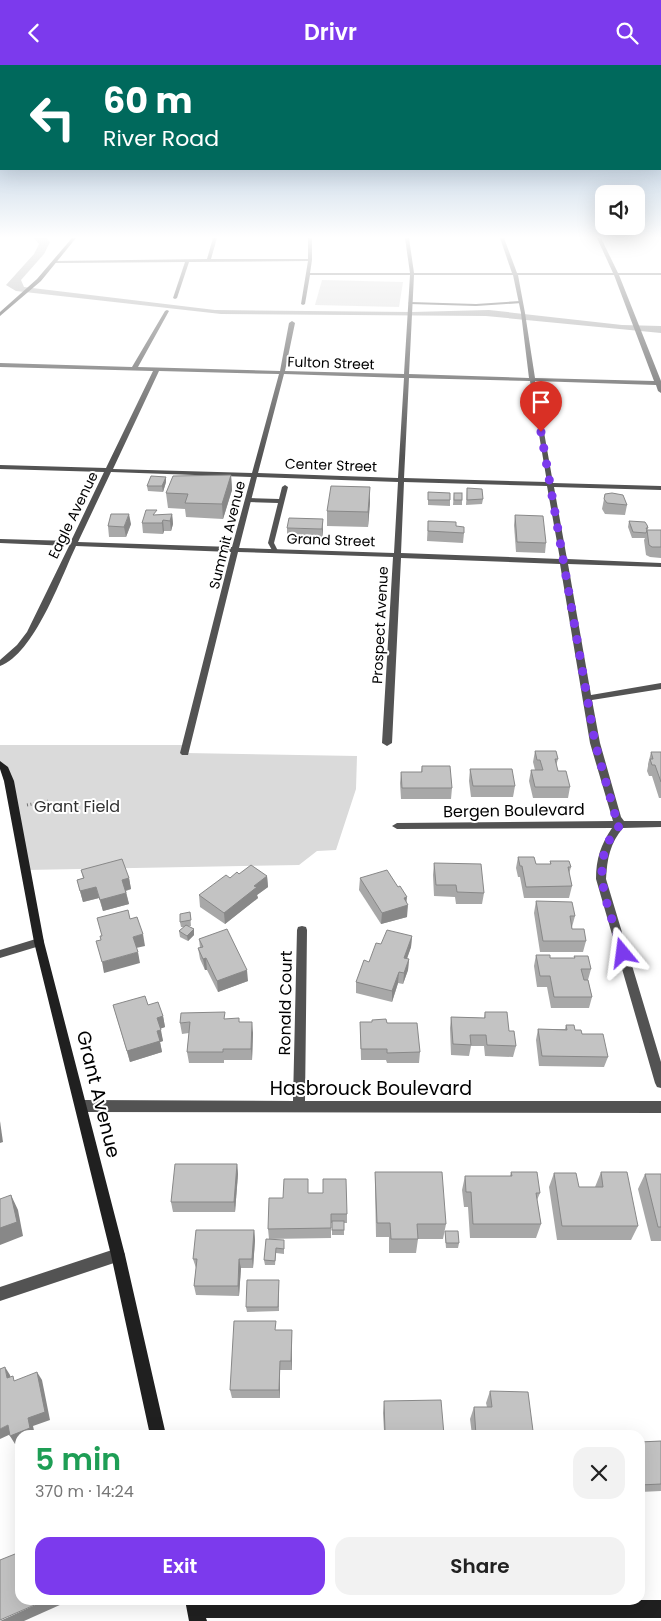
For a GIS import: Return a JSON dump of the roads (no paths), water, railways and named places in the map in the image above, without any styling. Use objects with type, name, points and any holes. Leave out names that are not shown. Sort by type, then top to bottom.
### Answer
[{"type":"street","points":[[134,369],[167,311]]},
{"type":"street","name":"Prospect Avenue","points":[[387,743],[405,376],[410,311]]},
{"type":"street","points":[[522,311],[595,743],[616,818],[621,824],[613,832],[605,847],[601,861],[602,879],[661,1083]]},
{"type":"street","points":[[631,311],[661,391]]},
{"type":"street","name":"Summit Avenue","points":[[185,753],[235,549],[282,373],[292,323]]},
{"type":"street","name":"Fulton Street","points":[[0,365],[659,383]]},
{"type":"street","name":"Eagle Avenue","points":[[0,664],[20,647],[30,633],[157,369]]},
{"type":"street","name":"Center Street","points":[[0,467],[661,488]]},
{"type":"street","name":"Grand Street","points":[[0,541],[661,565]]},
{"type":"street","points":[[587,699],[661,686]]},
{"type":"street","name":"Grant Avenue","points":[[0,764],[9,781],[39,942],[118,1255],[157,1430]]},
{"type":"street","name":"Bergen Boulevard","points":[[397,826],[661,824]]},
{"type":"street","name":"Ronald Court","points":[[299,1107],[302,930]]},
{"type":"street","points":[[0,954],[39,942]]},
{"type":"street","name":"Hasbrouck Boulevard","points":[[81,1106],[661,1107]]},
{"type":"street","points":[[0,1294],[118,1255]]},
{"type":"street","points":[[196,1610],[661,1609]]},
{"type":"lane","points":[[275,551],[271,543],[285,487]]},
{"type":"lane","points":[[248,500],[281,501]]},
{"type":"park label","name":"Grant Field","points":[[77,806]]}]
